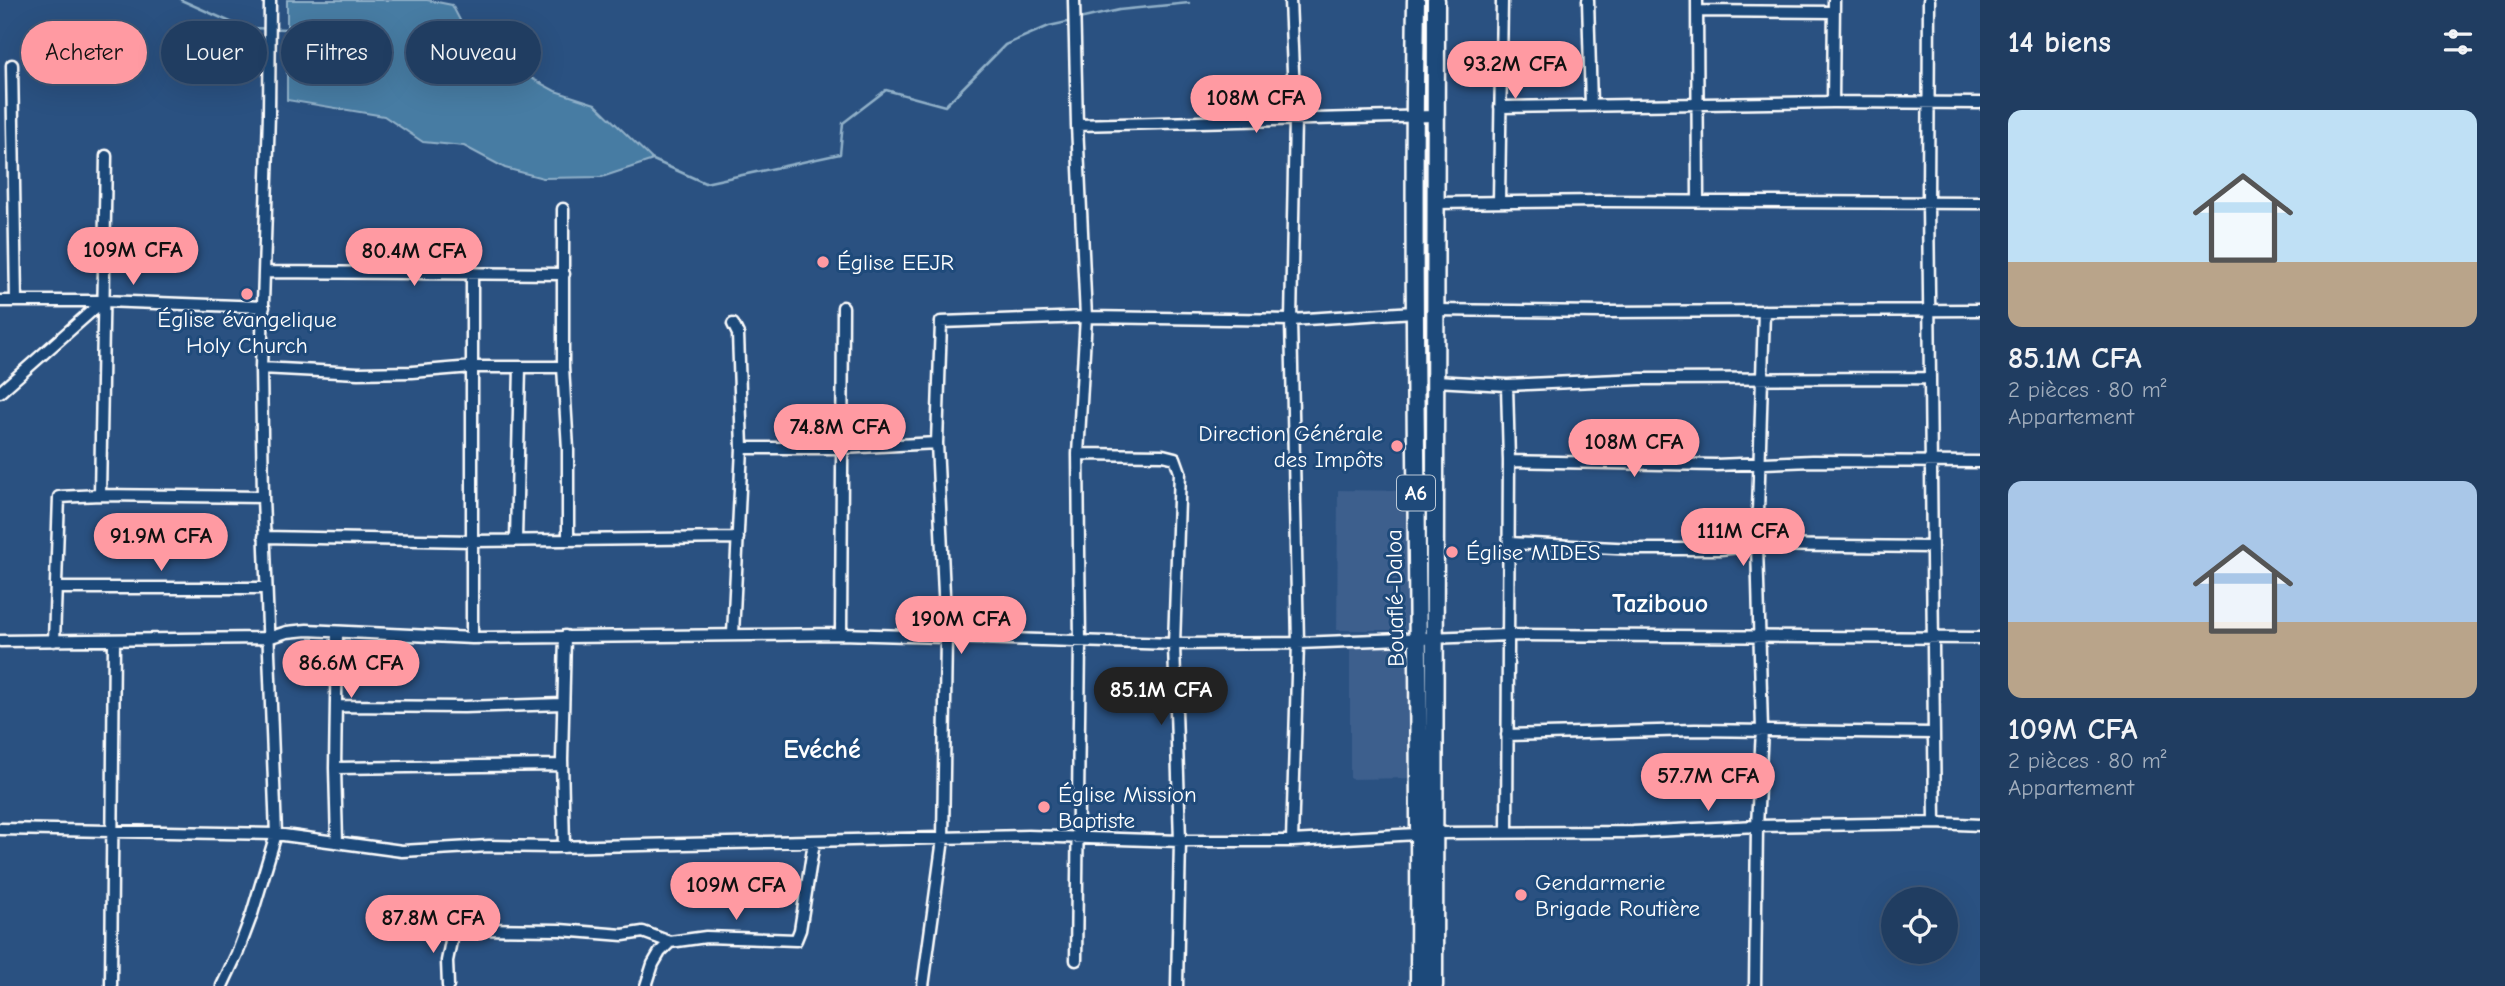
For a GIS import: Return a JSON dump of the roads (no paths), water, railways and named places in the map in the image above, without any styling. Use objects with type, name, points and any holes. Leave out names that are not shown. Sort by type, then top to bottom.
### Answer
[{"type":"highway","name":"Bouaflé-Daloa","points":[[1416,0],[1414,312],[1427,639]]},
{"type":"highway","name":"Bouaflé-Daloa","points":[[1434,986],[1427,833],[1427,639],[1435,381],[1436,0]]},
{"type":"highway","name":"Bouaflé-Daloa","points":[[1419,986],[1427,833]]},
{"type":"street","points":[[222,986],[252,914],[276,834],[264,537],[261,368],[270,0]]},
{"type":"street","points":[[1074,0],[1086,317],[1078,454],[1080,642],[1076,960]]},
{"type":"street","points":[[1290,0],[1295,119],[1291,320],[1298,643],[1292,841]]},
{"type":"street","points":[[1499,201],[1502,0]]},
{"type":"street","points":[[1588,0],[1591,105]]},
{"type":"street","points":[[1833,102],[1834,0]]},
{"type":"street","points":[[1929,0],[1928,203],[1935,823]]},
{"type":"street","points":[[1698,201],[1697,5],[1833,12]]},
{"type":"street","points":[[12,65],[16,301]]},
{"type":"street","points":[[1500,107],[1698,103],[1980,103]]},
{"type":"street","points":[[1077,125],[1435,116]]},
{"type":"street","points":[[100,495],[106,156]]},
{"type":"street","points":[[1434,203],[1980,203]]},
{"type":"street","points":[[564,209],[563,367],[568,449],[568,539]]},
{"type":"street","points":[[265,272],[564,274]]},
{"type":"street","points":[[472,273],[472,638]]},
{"type":"street","points":[[0,301],[103,301],[264,307]]},
{"type":"street","points":[[0,392],[103,301]]},
{"type":"street","points":[[841,634],[844,307]]},
{"type":"street","points":[[1435,310],[1980,310]]},
{"type":"street","points":[[1755,986],[1757,826],[1762,730],[1757,545],[1764,311]]},
{"type":"street","points":[[923,986],[943,839],[946,636],[937,443],[941,322],[1086,317],[1291,320],[1414,312]]},
{"type":"street","points":[[733,324],[738,334],[742,448],[733,634]]},
{"type":"street","points":[[261,368],[358,373],[472,367],[563,367]]},
{"type":"street","points":[[516,540],[520,367]]},
{"type":"street","points":[[1435,381],[1507,385],[1640,379],[1930,378]]},
{"type":"street","points":[[1507,385],[1507,832]]},
{"type":"street","points":[[742,448],[841,448],[937,443]]},
{"type":"street","points":[[1078,454],[1163,455],[1175,458],[1180,472],[1174,644],[1180,841],[1177,986]]},
{"type":"street","points":[[1509,461],[1705,465],[1980,462]]},
{"type":"street","points":[[54,641],[59,497],[263,497]]},
{"type":"street","points":[[264,537],[472,541],[738,538]]},
{"type":"street","points":[[1509,543],[1636,549],[1720,549],[1757,545],[1932,547]]},
{"type":"street","points":[[55,588],[266,588]]},
{"type":"street","points":[[0,641],[268,638],[287,632],[472,638],[841,634],[1174,644],[1298,643],[1508,635],[1980,638]]},
{"type":"street","points":[[337,632],[337,842]]},
{"type":"street","points":[[564,847],[562,765],[565,636]]},
{"type":"street","points":[[111,986],[114,640]]},
{"type":"street","points":[[336,706],[464,707],[563,704]]},
{"type":"street","points":[[1507,735],[1762,730],[1933,733]]},
{"type":"street","points":[[335,768],[562,765]]},
{"type":"street","points":[[0,829],[276,834],[402,851],[489,846],[564,847],[1076,836],[1180,841],[1292,841],[1427,833],[1633,832],[1757,826],[1935,823],[1980,825]]},
{"type":"street","points":[[448,986],[447,961],[453,931],[560,930],[623,934],[643,932],[670,942],[706,937],[792,942],[796,940],[800,929],[814,842]]},
{"type":"street","points":[[646,986],[653,964],[670,942]]},
{"type":"waterway","points":[[181,0],[244,28],[281,29]]},
{"type":"waterway","points":[[1079,19],[1119,10],[1189,3]]},
{"type":"waterway","points":[[651,159],[705,183],[840,154],[843,123],[886,90],[945,106],[1005,45],[1049,26],[1072,21]]},
{"type":"place","name":"Église EEJR","points":[[823,262]]},
{"type":"place","name":"Église évangelique Holy Church","points":[[247,294]]},
{"type":"place","name":"Direction Générale des Impôts","points":[[1397,446]]},
{"type":"place","name":"Église MIDES","points":[[1452,552]]},
{"type":"place","name":"Église Mission Baptiste","points":[[1044,807]]},
{"type":"place","name":"Gendarmerie Brigade Routière","points":[[1521,895]]},
{"type":"district","name":"Tazibouo","points":[[1660,604]]},
{"type":"district","name":"Evéché","points":[[822,750]]}]
